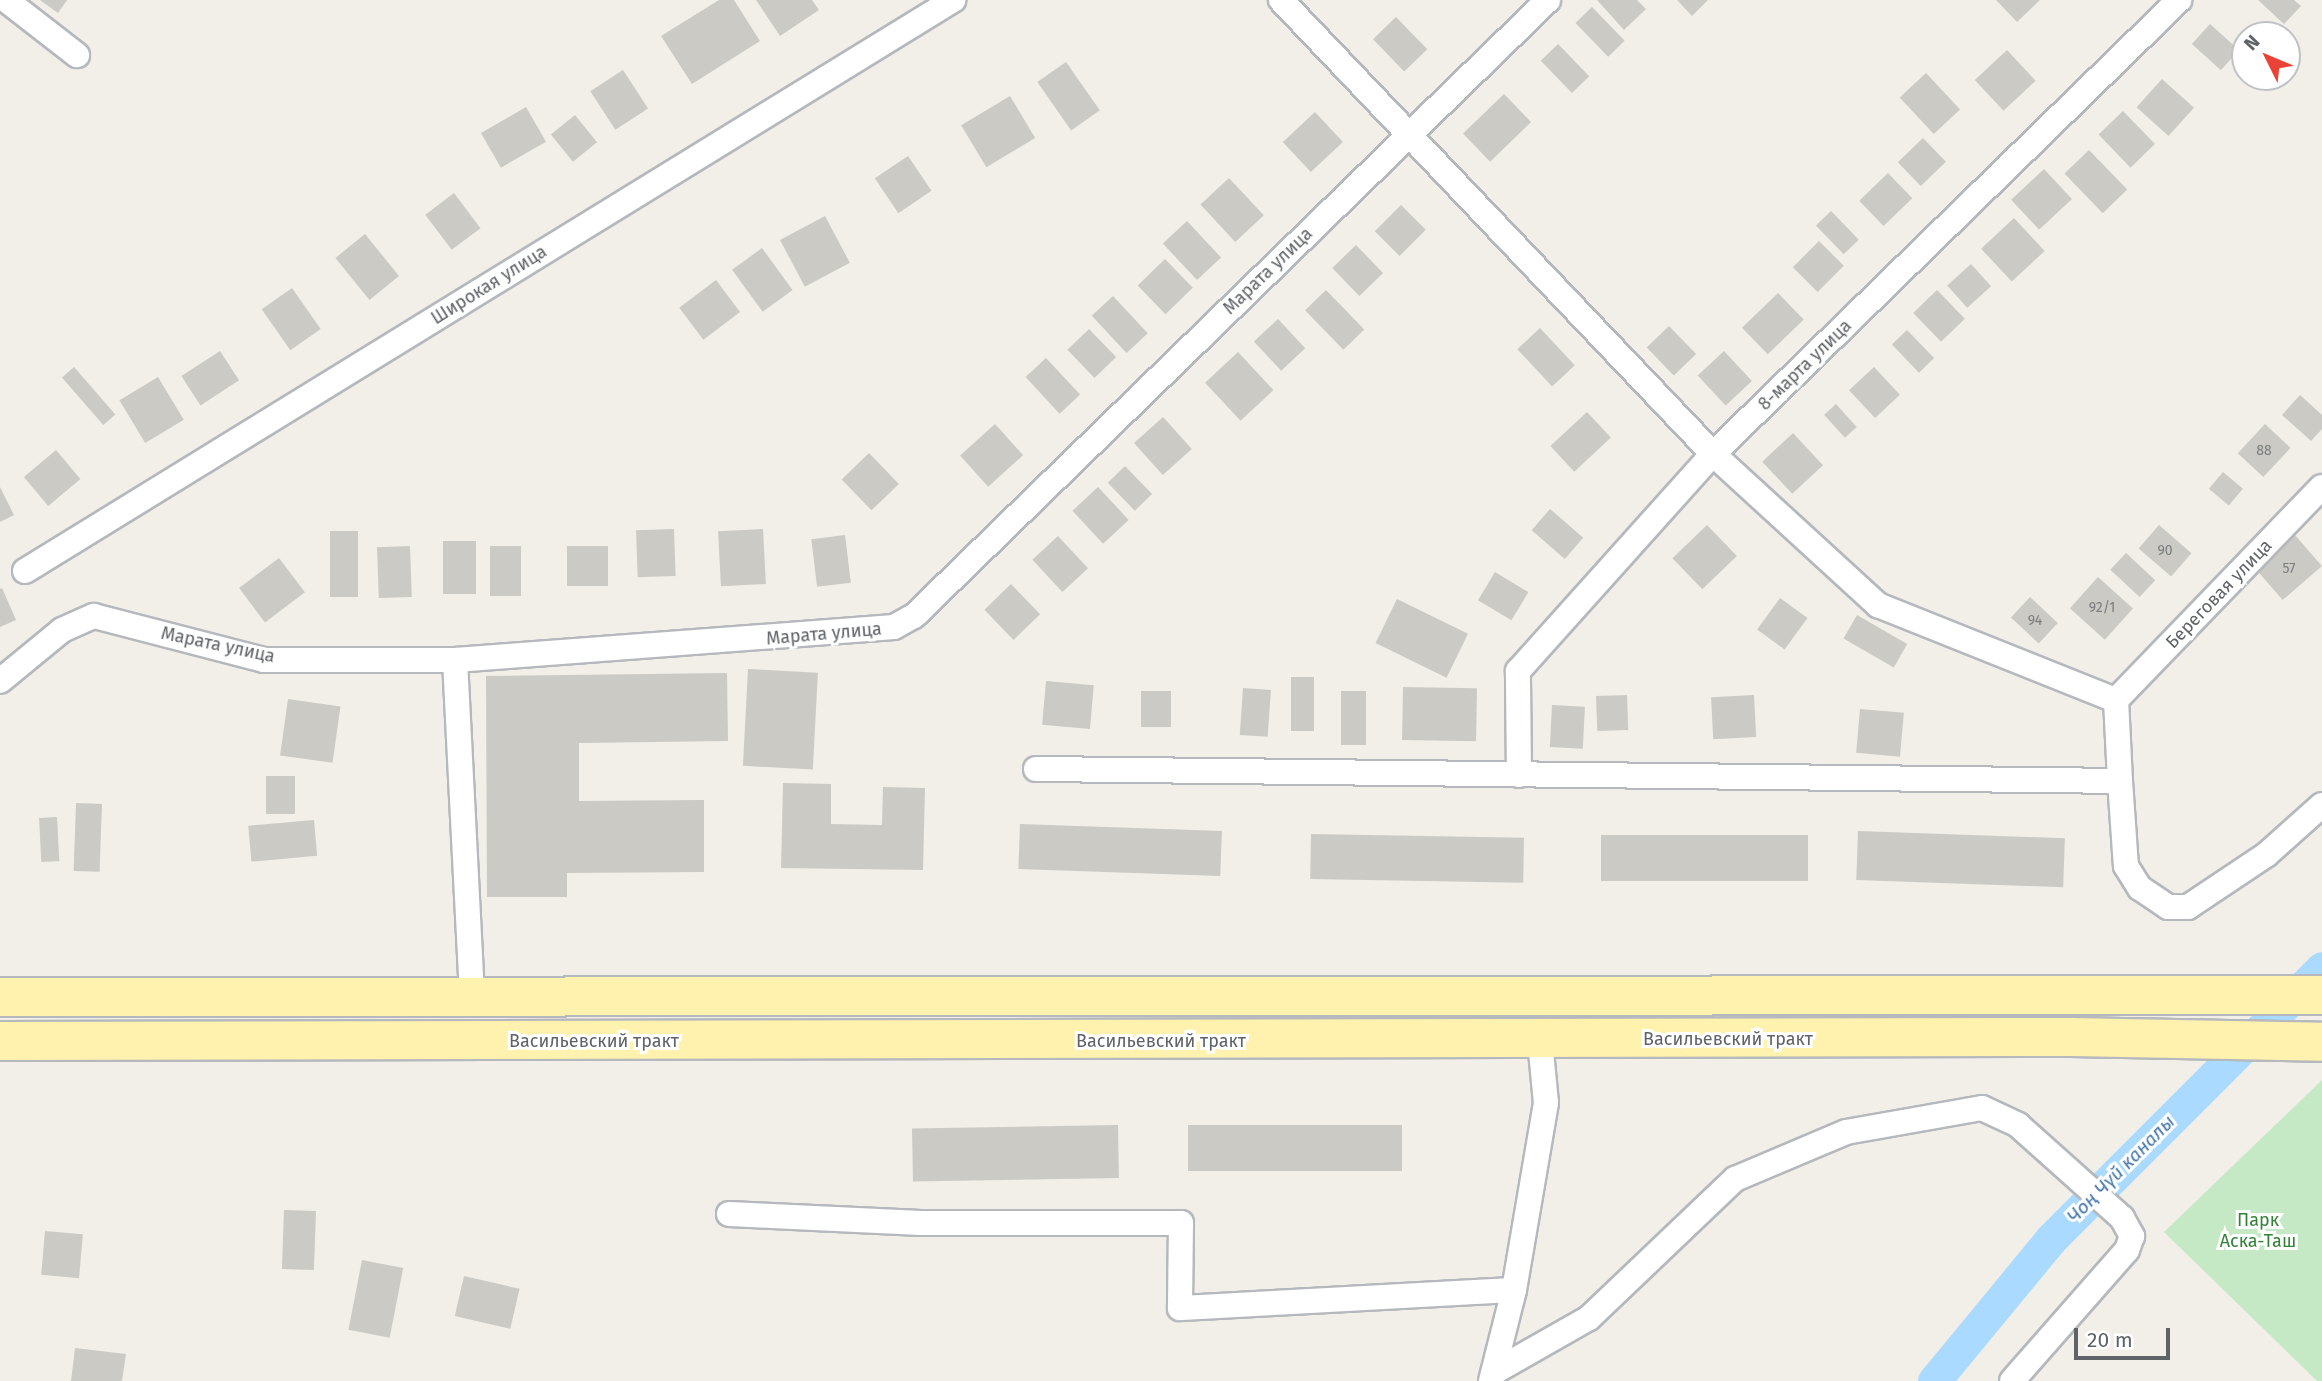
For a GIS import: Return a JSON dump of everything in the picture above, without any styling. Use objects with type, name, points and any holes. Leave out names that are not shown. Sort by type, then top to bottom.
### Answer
[{"type":"main road","points":[[0,997],[2119,991],[2322,995]]},
{"type":"main road","name":"Васильевский тракт","points":[[0,1041],[1540,1041],[2071,1037],[2322,1042]]},
{"type":"street","points":[[6,0],[77,55]]},
{"type":"street","name":"Широкая улица","points":[[25,571],[953,0]]},
{"type":"street","points":[[1281,0],[1713,454],[1878,605],[2116,700],[2126,866],[2140,888],[2168,907],[2188,907],[2266,855],[2322,805]]},
{"type":"street","name":"Марата улица","points":[[0,681],[62,630],[94,616],[264,660],[455,660],[866,634],[914,616],[1548,0]]},
{"type":"street","name":"8-марта улица","points":[[1519,775],[1518,671],[1713,454],[2179,0]]},
{"type":"street","name":"Береговая улица","points":[[2116,700],[2322,487]]},
{"type":"street","points":[[455,660],[472,994]]},
{"type":"street","points":[[1035,769],[2120,781]]},
{"type":"street","points":[[1492,1377],[1514,1290],[1546,1104],[1540,1041]]},
{"type":"street","points":[[1492,1377],[1589,1318],[1735,1178],[1846,1132],[1982,1108],[2018,1125],[2122,1218],[2132,1236],[2127,1250],[2012,1381]]},
{"type":"street","points":[[729,1214],[921,1223],[1181,1223],[1180,1308],[1514,1290]]},
{"type":"green space","name":"Парк Аска-Таш","points":[[2322,1080],[2322,1381],[2317,1381],[2164,1232]]},
{"type":"building","points":[[40,0],[67,0],[58,13]]},
{"type":"building","points":[[719,0],[734,0],[760,41],[692,84],[661,36]]},
{"type":"building","points":[[756,0],[812,0],[819,10],[780,36]]},
{"type":"building","points":[[1597,0],[1637,0],[1646,9],[1624,30]]},
{"type":"building","points":[[1677,0],[1708,0],[1692,16]]},
{"type":"building","points":[[1996,0],[2040,0],[2017,22]]},
{"type":"building","points":[[2258,0],[2294,0],[2301,6],[2287,21],[2281,21]]},
{"type":"building","points":[[1592,7],[1625,41],[1608,57],[1575,23]]},
{"type":"building","points":[[1396,17],[1427,49],[1404,72],[1373,39]]},
{"type":"building","points":[[2210,24],[2231,43],[2231,59],[2221,70],[2192,44]]},
{"type":"building","points":[[1558,44],[1589,76],[1572,93],[1541,61]]},
{"type":"building","points":[[2007,50],[2036,81],[2003,111],[1975,80]]},
{"type":"building","points":[[1066,62],[1100,110],[1071,130],[1037,82]]},
{"type":"building","points":[[623,70],[648,109],[615,130],[590,91]]},
{"type":"building","points":[[1926,73],[1960,110],[1934,134],[1900,98]]},
{"type":"building","points":[[2162,79],[2194,108],[2169,136],[2137,107]]},
{"type":"building","points":[[1504,94],[1531,122],[1490,162],[1463,134]]},
{"type":"building","points":[[1010,96],[1035,138],[986,167],[961,125]]},
{"type":"building","points":[[526,107],[546,142],[501,168],[481,133]]},
{"type":"building","points":[[2123,111],[2155,144],[2130,168],[2099,135]]},
{"type":"building","points":[[1315,112],[1343,142],[1311,172],[1283,142]]},
{"type":"building","points":[[575,115],[597,142],[573,162],[551,135]]},
{"type":"building","points":[[1923,138],[1946,162],[1921,186],[1898,162]]},
{"type":"building","points":[[2089,150],[2127,190],[2103,213],[2065,174]]},
{"type":"building","points":[[908,156],[931,191],[898,213],[875,178]]},
{"type":"building","points":[[2044,169],[2072,199],[2039,230],[2011,200]]},
{"type":"building","points":[[1888,173],[1912,198],[1884,226],[1859,201]]},
{"type":"building","points":[[1229,178],[1264,215],[1235,242],[1200,205]]},
{"type":"building","points":[[454,193],[480,228],[452,250],[425,215]]},
{"type":"building","points":[[1401,205],[1426,230],[1400,256],[1375,231]]},
{"type":"building","points":[[1831,211],[1859,240],[1844,254],[1816,226]]},
{"type":"building","points":[[825,216],[850,263],[805,287],[780,240]]},
{"type":"building","points":[[2014,218],[2045,251],[2012,282],[1981,249]]},
{"type":"building","points":[[1187,221],[1221,258],[1197,280],[1163,244]]},
{"type":"building","points":[[365,234],[399,276],[369,300],[335,258]]},
{"type":"building","points":[[1819,241],[1844,266],[1818,292],[1793,267]]},
{"type":"building","points":[[1356,245],[1383,273],[1359,296],[1332,268]]},
{"type":"building","points":[[762,248],[793,290],[763,312],[732,270]]},
{"type":"building","points":[[1165,259],[1193,288],[1165,314],[1138,285]]},
{"type":"building","points":[[1971,264],[1991,286],[1967,308],[1947,285]]},
{"type":"building","points":[[716,280],[740,312],[703,340],[679,308]]},
{"type":"building","points":[[292,288],[321,329],[290,350],[262,309]]},
{"type":"building","points":[[1326,290],[1364,330],[1343,350],[1305,310]]},
{"type":"building","points":[[1937,290],[1965,319],[1941,342],[1913,313]]},
{"type":"building","points":[[1778,293],[1804,320],[1768,354],[1742,328]]},
{"type":"building","points":[[1113,296],[1148,333],[1127,353],[1092,316]]},
{"type":"building","points":[[1278,319],[1305,348],[1281,371],[1254,342]]},
{"type":"building","points":[[1669,326],[1696,354],[1674,376],[1647,348]]},
{"type":"building","points":[[1540,328],[1575,365],[1552,386],[1517,349]]},
{"type":"building","points":[[1089,329],[1116,357],[1095,378],[1067,350]]},
{"type":"building","points":[[1907,330],[1934,358],[1919,373],[1892,345]]},
{"type":"building","points":[[220,351],[239,380],[200,405],[181,376]]},
{"type":"building","points":[[1724,351],[1752,381],[1726,406],[1698,376]]},
{"type":"building","points":[[1238,352],[1273,390],[1241,421],[1205,383]]},
{"type":"building","points":[[1046,358],[1080,395],[1060,414],[1026,377]]},
{"type":"building","points":[[74,367],[115,415],[103,425],[62,377]]},
{"type":"building","points":[[1874,367],[1900,395],[1875,418],[1849,390]]},
{"type":"building","points":[[158,377],[184,420],[145,443],[119,400]]},
{"type":"building","points":[[2300,395],[2322,415],[2322,429],[2311,441],[2282,415]]},
{"type":"building","points":[[1836,404],[1857,427],[1845,438],[1824,415]]},
{"type":"building","points":[[1587,412],[1611,438],[1574,472],[1550,446]]},
{"type":"building","points":[[1163,417],[1192,449],[1163,475],[1134,443]]},
{"type":"building","points":[[995,424],[1023,455],[988,487],[960,455]]},
{"type":"building","points":[[2265,424],[2291,448],[2263,477],[2238,453]]},
{"type":"building","points":[[1793,433],[1823,465],[1792,494],[1762,462]]},
{"type":"building","points":[[56,450],[80,479],[48,506],[24,477]]},
{"type":"building","points":[[869,453],[899,484],[872,510],[842,479]]},
{"type":"building","points":[[1125,466],[1152,494],[1135,511],[1108,483]]},
{"type":"building","points":[[2223,472],[2243,489],[2229,506],[2209,489]]},
{"type":"building","points":[[0,487],[14,515],[0,522]]},
{"type":"building","points":[[1098,487],[1129,520],[1103,544],[1072,511]]},
{"type":"building","points":[[1550,509],[1583,538],[1565,559],[1532,530]]},
{"type":"building","points":[[1707,525],[1737,556],[1702,589],[1672,558]]},
{"type":"building","points":[[2159,525],[2191,553],[2171,577],[2139,548]]},
{"type":"building","points":[[674,529],[676,576],[638,577],[636,530]]},
{"type":"building","points":[[763,529],[766,584],[721,586],[718,531]]},
{"type":"building","points":[[330,531],[358,531],[358,597],[330,597]]},
{"type":"building","points":[[845,535],[851,583],[817,587],[811,539]]},
{"type":"building","points":[[2295,535],[2322,566],[2283,600],[2256,569]]},
{"type":"building","points":[[1058,536],[1088,568],[1062,592],[1032,560]]},
{"type":"building","points":[[443,541],[476,541],[476,594],[443,594]]},
{"type":"building","points":[[410,546],[412,597],[379,598],[377,547]]},
{"type":"building","points":[[490,546],[521,546],[521,596],[490,596]]},
{"type":"building","points":[[567,546],[608,546],[608,586],[567,586]]},
{"type":"building","points":[[2126,553],[2155,580],[2140,597],[2110,570]]},
{"type":"building","points":[[279,558],[305,592],[265,622],[239,588]]},
{"type":"building","points":[[1495,572],[1528,592],[1511,620],[1478,600]]},
{"type":"building","points":[[2098,577],[2133,608],[2105,640],[2070,608]]},
{"type":"building","points":[[1011,584],[1040,614],[1014,640],[984,610]]},
{"type":"building","points":[[2,588],[16,620],[0,627],[0,589]]},
{"type":"building","points":[[2030,597],[2058,623],[2039,643],[2011,617]]},
{"type":"building","points":[[1780,598],[1808,618],[1785,650],[1757,630]]},
{"type":"building","points":[[1397,599],[1468,634],[1447,678],[1376,643]]},
{"type":"building","points":[[1857,615],[1907,644],[1894,667],[1844,638]]},
{"type":"building","points":[[748,669],[818,673],[813,770],[743,766]]},
{"type":"building","points":[[727,673],[728,741],[579,743],[579,801],[704,800],[704,872],[567,873],[567,897],[487,897],[486,676]]},
{"type":"building","points":[[1291,677],[1314,677],[1314,731],[1291,731]]},
{"type":"building","points":[[1046,681],[1094,685],[1090,729],[1042,725]]},
{"type":"building","points":[[1403,687],[1477,688],[1476,741],[1402,740]]},
{"type":"building","points":[[1243,688],[1271,690],[1268,737],[1240,735]]},
{"type":"building","points":[[1141,691],[1171,691],[1171,727],[1141,727]]},
{"type":"building","points":[[1341,691],[1366,691],[1366,745],[1341,745]]},
{"type":"building","points":[[1627,695],[1628,730],[1597,731],[1596,696]]},
{"type":"building","points":[[1754,695],[1756,737],[1713,739],[1711,697]]},
{"type":"building","points":[[288,699],[340,706],[333,763],[280,755]]},
{"type":"building","points":[[1552,705],[1585,707],[1583,749],[1550,747]]},
{"type":"building","points":[[1860,709],[1904,713],[1900,757],[1856,753]]},
{"type":"building","points":[[266,776],[295,776],[295,814],[266,814]]},
{"type":"building","points":[[783,783],[831,784],[831,824],[882,825],[883,787],[925,788],[923,870],[781,868]]},
{"type":"building","points":[[76,803],[102,804],[100,872],[74,871]]},
{"type":"building","points":[[57,817],[59,861],[41,862],[39,818]]},
{"type":"building","points":[[314,820],[317,856],[251,862],[248,826]]},
{"type":"building","points":[[1020,824],[1222,831],[1220,876],[1018,869]]},
{"type":"building","points":[[1858,831],[2065,838],[2063,887],[1856,880]]},
{"type":"building","points":[[1311,834],[1524,838],[1523,883],[1310,879]]},
{"type":"building","points":[[1601,835],[1808,835],[1808,881],[1601,881]]},
{"type":"building","points":[[1118,1125],[1119,1178],[913,1182],[912,1129]]},
{"type":"building","points":[[1188,1125],[1402,1125],[1402,1171],[1188,1171]]},
{"type":"building","points":[[284,1210],[316,1211],[314,1270],[282,1269]]},
{"type":"building","points":[[45,1231],[83,1234],[79,1278],[41,1275]]},
{"type":"building","points":[[362,1260],[403,1268],[390,1338],[348,1330]]},
{"type":"building","points":[[464,1276],[520,1289],[510,1329],[455,1316]]},
{"type":"building","points":[[75,1348],[126,1354],[122,1381],[71,1381]]},
{"type":"waterway","name":"Чоң Чүй каналы","points":[[1934,1381],[2051,1239],[2322,968]]}]
